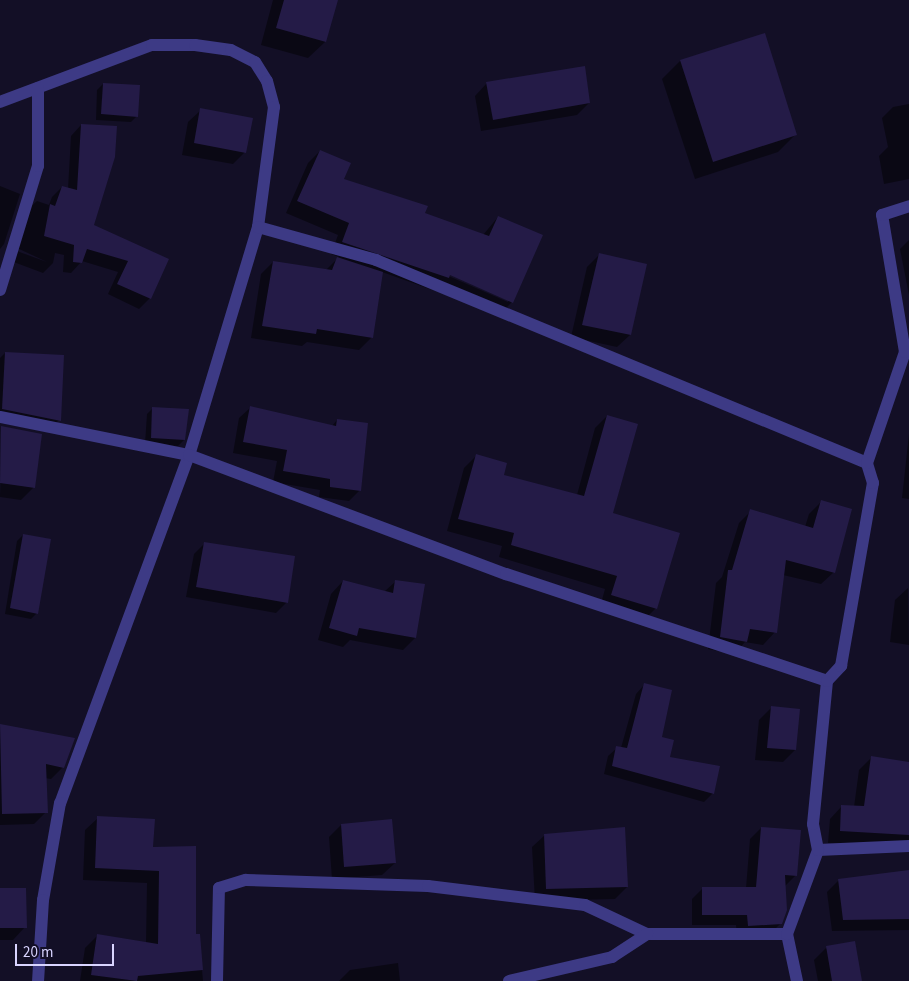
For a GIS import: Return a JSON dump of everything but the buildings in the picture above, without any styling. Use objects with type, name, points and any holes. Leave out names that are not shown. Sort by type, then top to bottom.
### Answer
[{"type":"street","points":[[0,102],[152,45],[195,45],[231,50],[255,62],[267,81],[274,107],[258,227],[189,455],[60,803],[43,900],[38,981]]},
{"type":"street","points":[[0,290],[38,166],[38,88]]},
{"type":"street","points":[[797,981],[787,934],[818,850],[813,824],[827,682],[841,666],[873,483],[867,463],[907,352],[882,215],[909,206]]},
{"type":"street","points":[[258,227],[376,260],[867,463]]},
{"type":"street","points":[[0,418],[189,455],[506,574],[827,682]]},
{"type":"street","points":[[818,850],[909,846]]},
{"type":"street","points":[[217,981],[219,888],[246,880],[428,886],[585,905],[647,934],[787,934]]},
{"type":"street","points":[[509,981],[612,957],[647,934]]}]
